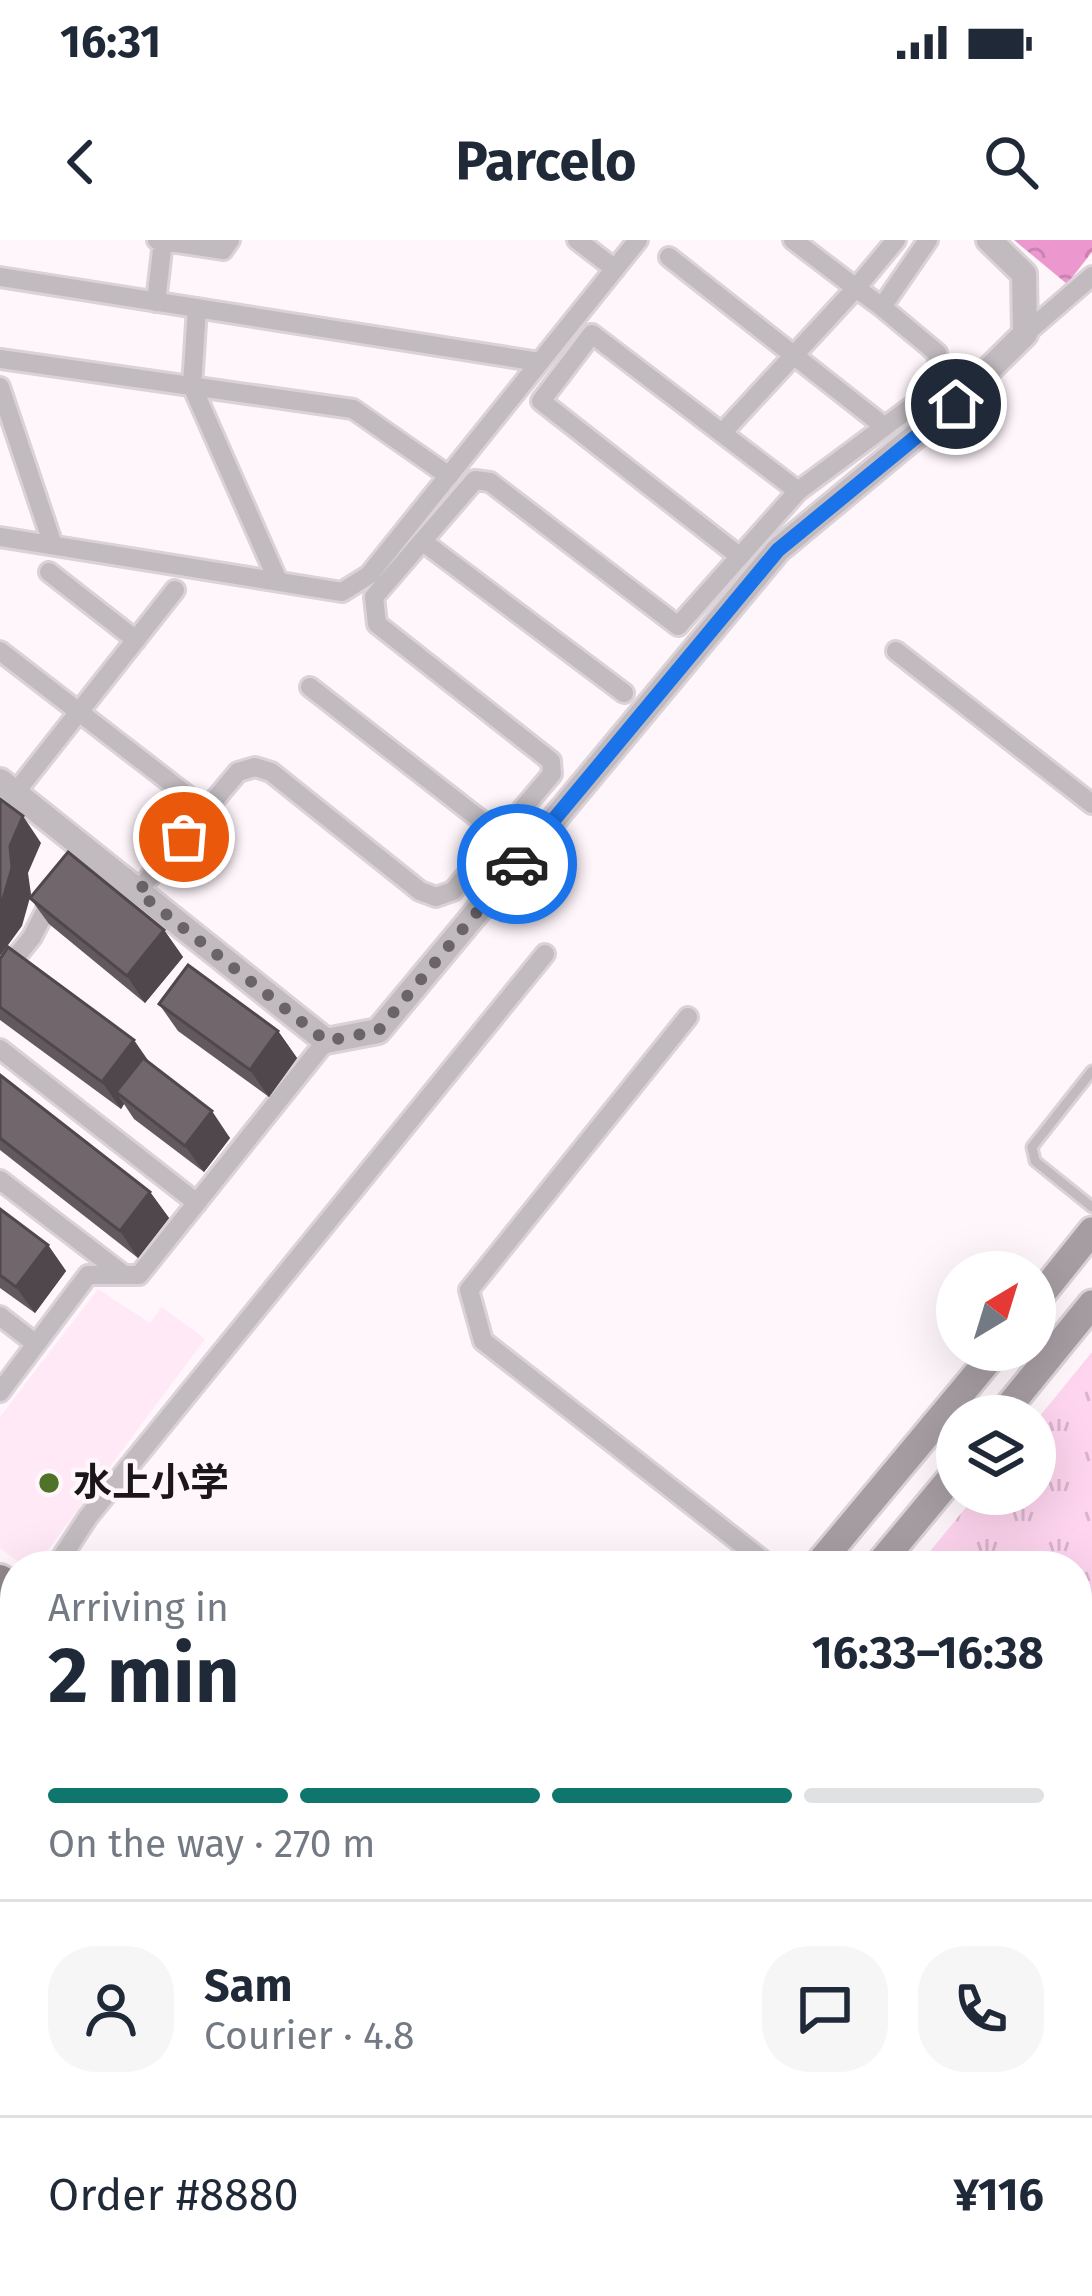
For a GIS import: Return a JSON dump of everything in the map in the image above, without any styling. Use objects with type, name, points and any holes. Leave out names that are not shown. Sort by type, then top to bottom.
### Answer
[{"type":"main road","points":[[1056,1276],[1092,1231]]},
{"type":"main road","points":[[1018,1395],[1092,1304]]},
{"type":"main road","points":[[830,1551],[980,1371]]},
{"type":"main road","points":[[890,1551],[936,1496]]},
{"type":"street","points":[[156,302],[160,240],[223,250],[230,240]]},
{"type":"street","points":[[578,240],[615,269]]},
{"type":"street","points":[[0,537],[342,592],[369,575],[638,240]]},
{"type":"street","points":[[138,892],[238,772],[255,767],[271,772],[420,891],[436,897],[453,891],[552,774],[551,761],[377,624],[374,597],[475,479],[490,482],[678,626],[798,491],[941,385],[937,353],[793,240]]},
{"type":"street","points":[[722,433],[896,240]]},
{"type":"street","points":[[882,307],[928,240]]},
{"type":"street","points":[[989,240],[1024,274],[1025,334]]},
{"type":"street","points":[[669,257],[885,427]]},
{"type":"street","points":[[0,1392],[88,1275],[139,1275],[326,1041],[378,1031],[778,550],[956,404],[1025,334],[1092,276]]},
{"type":"street","points":[[0,277],[539,362]]},
{"type":"street","points":[[197,308],[192,386],[278,581]]},
{"type":"street","points":[[739,556],[541,401],[592,334],[798,491]]},
{"type":"street","points":[[0,359],[353,409],[449,476]]},
{"type":"street","points":[[0,387],[52,545]]},
{"type":"street","points":[[422,541],[624,693]]},
{"type":"street","points":[[49,572],[136,640]]},
{"type":"street","points":[[175,590],[79,711],[7,787],[70,863],[138,892],[326,1041]]},
{"type":"street","points":[[0,651],[206,810]]},
{"type":"street","points":[[896,651],[1092,804]]},
{"type":"street","points":[[310,687],[500,835]]},
{"type":"street","points":[[0,977],[32,937],[70,863]]},
{"type":"street","points":[[66,1551],[88,1517],[545,954]]},
{"type":"street","points":[[688,1017],[470,1290],[483,1341],[751,1551]]},
{"type":"street","points":[[0,1049],[196,1203]]},
{"type":"street","points":[[0,1180],[124,1275]]},
{"type":"street","points":[[0,1316],[36,1344]]},
{"type":"lane","points":[[1092,1071],[1032,1147],[1036,1161],[1092,1207]]},
{"type":"shaded area","name":"水上小学","points":[[98,1289],[150,1323],[162,1307],[205,1339],[47,1551],[0,1548],[0,1417]]},
{"type":"green space","points":[[1014,240],[1092,240],[1092,252],[1067,284]]},
{"type":"green space","points":[[1092,1352],[1092,1551],[930,1551],[960,1515],[1056,1515],[1056,1396]]},
{"type":"building","points":[[0,799],[23,816],[10,846],[12,868],[0,904]]},
{"type":"building","points":[[68,852],[164,930],[127,976],[30,898]]},
{"type":"building","points":[[8,947],[134,1040],[102,1082],[0,1007],[0,959]]},
{"type":"building","points":[[188,965],[278,1031],[250,1070],[159,1004]]},
{"type":"building","points":[[143,1058],[212,1111],[185,1146],[116,1092]]},
{"type":"building","points":[[0,1075],[150,1192],[120,1231],[0,1138]]},
{"type":"building","points":[[0,1209],[48,1245],[16,1287],[0,1275]]},
{"type":"way so far","points":[[184,837],[138,892],[326,1041],[378,1031],[517,864]]},
{"type":"place","name":"水上小学","points":[[49,1483]]},
{"type":"route","points":[[517,864],[778,550],[956,404]]}]
